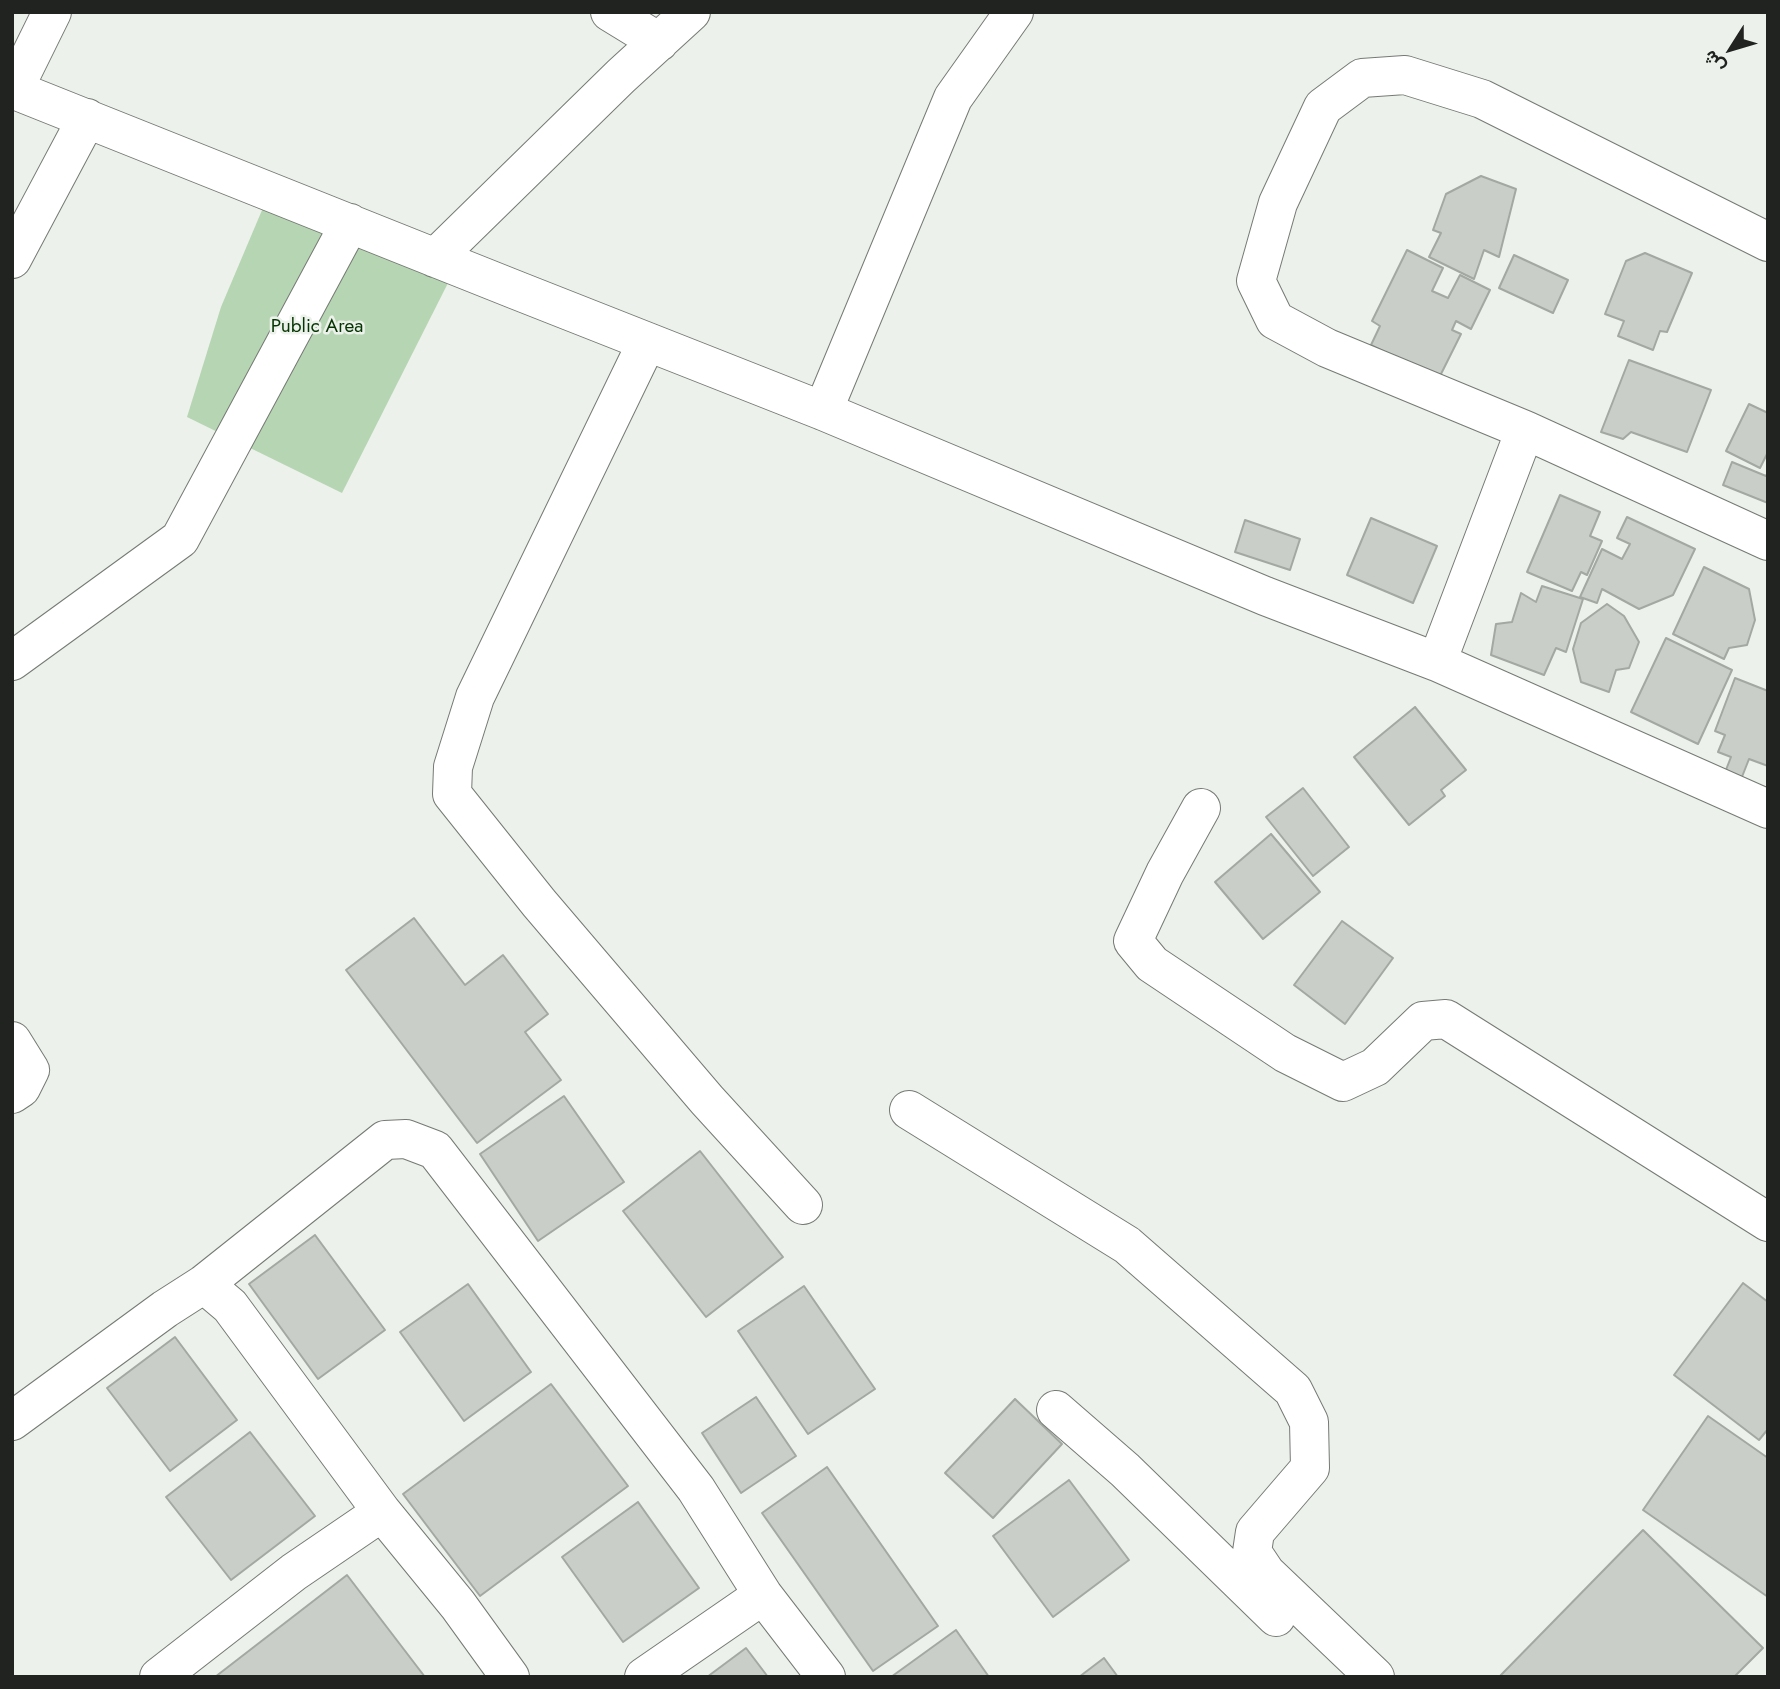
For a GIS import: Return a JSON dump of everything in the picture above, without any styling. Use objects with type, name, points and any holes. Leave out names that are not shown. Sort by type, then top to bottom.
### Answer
[{"type":"street","points":[[52,12],[13,89],[823,411],[1265,596],[1437,662],[1768,809]]},
{"type":"street","points":[[610,12],[659,42]]},
{"type":"street","points":[[435,258],[691,12]]},
{"type":"street","points":[[823,411],[953,97],[1014,12]]},
{"type":"street","points":[[1768,242],[1482,99],[1405,75],[1362,78],[1323,107],[1278,203],[1256,281],[1275,320],[1327,348],[1525,430],[1768,541]]},
{"type":"street","points":[[12,259],[87,118]]},
{"type":"street","points":[[12,661],[180,539],[350,223]]},
{"type":"street","points":[[647,342],[475,697],[453,767],[452,794],[556,924],[803,1205]]},
{"type":"street","points":[[1437,662],[1525,430]]},
{"type":"street","points":[[1201,808],[1165,873],[1133,941],[1152,964],[1285,1053],[1343,1083],[1376,1067],[1423,1021],[1446,1018],[1768,1222]]},
{"type":"street","points":[[12,1041],[30,1070],[21,1088],[12,1094]]},
{"type":"street","points":[[909,1110],[1127,1245],[1293,1390],[1309,1422],[1310,1468],[1255,1532],[1252,1552],[1266,1573],[1375,1677]]},
{"type":"street","points":[[12,1421],[165,1309],[204,1284],[385,1140],[407,1139],[435,1150],[696,1489],[763,1595],[826,1677]]},
{"type":"street","points":[[204,1284],[230,1306],[382,1512],[458,1605],[510,1677]]},
{"type":"street","points":[[1056,1410],[1125,1470],[1338,1677]]},
{"type":"street","points":[[159,1677],[294,1572],[382,1512]]},
{"type":"street","points":[[644,1677],[763,1595]]},
{"type":"green space","name":"Public Area","points":[[268,196],[449,281],[342,493],[187,417],[221,307]]},
{"type":"building","points":[[1481,176],[1516,189],[1499,257],[1484,250],[1474,279],[1429,257],[1441,233],[1433,230],[1446,194]]},
{"type":"building","points":[[1407,250],[1443,268],[1432,291],[1448,298],[1460,275],[1490,290],[1471,329],[1456,321],[1452,330],[1461,334],[1438,380],[1371,345],[1380,326],[1372,321]]},
{"type":"building","points":[[1645,253],[1692,273],[1667,332],[1660,331],[1653,350],[1618,336],[1624,321],[1605,314],[1626,261]]},
{"type":"building","points":[[1514,255],[1568,280],[1553,313],[1499,288]]},
{"type":"building","points":[[1629,360],[1711,390],[1687,452],[1631,432],[1623,439],[1601,432]]},
{"type":"building","points":[[1749,404],[1768,413],[1768,452],[1760,468],[1726,451]]},
{"type":"building","points":[[1732,462],[1766,476],[1768,472],[1768,503],[1723,485]]},
{"type":"building","points":[[1560,495],[1600,512],[1590,536],[1602,541],[1587,575],[1581,572],[1572,591],[1527,572]]},
{"type":"building","points":[[1627,517],[1695,549],[1673,595],[1639,609],[1602,589],[1597,603],[1580,597],[1602,549],[1622,559],[1630,544],[1617,538]]},
{"type":"building","points":[[1371,518],[1437,546],[1413,603],[1347,575]]},
{"type":"building","points":[[1245,520],[1300,539],[1290,570],[1235,552]]},
{"type":"building","points":[[1704,567],[1749,589],[1755,620],[1747,645],[1729,648],[1724,659],[1673,634]]},
{"type":"building","points":[[1542,586],[1583,599],[1566,652],[1556,648],[1544,675],[1491,655],[1496,624],[1512,622],[1521,593],[1536,602]]},
{"type":"building","points":[[1607,604],[1624,616],[1639,642],[1629,668],[1616,670],[1609,692],[1581,682],[1573,649],[1581,623]]},
{"type":"building","points":[[1666,638],[1732,670],[1698,744],[1631,712]]},
{"type":"building","points":[[1735,678],[1768,691],[1768,766],[1749,759],[1738,787],[1722,780],[1731,757],[1718,752],[1725,735],[1715,731]]},
{"type":"building","points":[[1415,707],[1466,770],[1441,790],[1445,796],[1409,825],[1354,757]]},
{"type":"building","points":[[1303,788],[1349,847],[1313,876],[1266,817]]},
{"type":"building","points":[[1271,834],[1320,892],[1263,939],[1215,882]]},
{"type":"building","points":[[414,918],[465,985],[503,955],[548,1014],[525,1032],[561,1080],[477,1143],[346,970]]},
{"type":"building","points":[[1342,921],[1393,958],[1345,1024],[1294,985]]},
{"type":"building","points":[[564,1096],[624,1182],[538,1241],[480,1154]]},
{"type":"building","points":[[700,1151],[783,1257],[706,1317],[623,1211]]},
{"type":"building","points":[[315,1235],[385,1330],[318,1379],[249,1284]]},
{"type":"building","points":[[1743,1283],[1768,1302],[1768,1429],[1759,1440],[1674,1375]]},
{"type":"building","points":[[468,1284],[531,1372],[464,1421],[400,1332]]},
{"type":"building","points":[[804,1286],[875,1389],[808,1434],[738,1331]]},
{"type":"building","points":[[175,1337],[237,1420],[170,1471],[107,1388]]},
{"type":"building","points":[[551,1384],[628,1486],[480,1596],[403,1494]]},
{"type":"building","points":[[756,1397],[796,1456],[741,1493],[702,1433]]},
{"type":"building","points":[[1015,1399],[1062,1444],[993,1518],[945,1473]]},
{"type":"building","points":[[1708,1416],[1768,1458],[1768,1597],[1643,1510]]},
{"type":"building","points":[[250,1432],[315,1516],[231,1580],[166,1497]]},
{"type":"building","points":[[827,1467],[938,1626],[873,1671],[762,1513]]},
{"type":"building","points":[[1069,1480],[1129,1560],[1053,1617],[993,1536]]},
{"type":"building","points":[[638,1502],[699,1588],[623,1642],[562,1557]]},
{"type":"building","points":[[1643,1530],[1763,1648],[1734,1677],[1499,1677]]},
{"type":"building","points":[[347,1575],[425,1677],[215,1677]]},
{"type":"building","points":[[956,1630],[989,1677],[891,1677]]},
{"type":"building","points":[[746,1648],[768,1677],[707,1677]]},
{"type":"building","points":[[1104,1658],[1118,1677],[1079,1677]]}]
